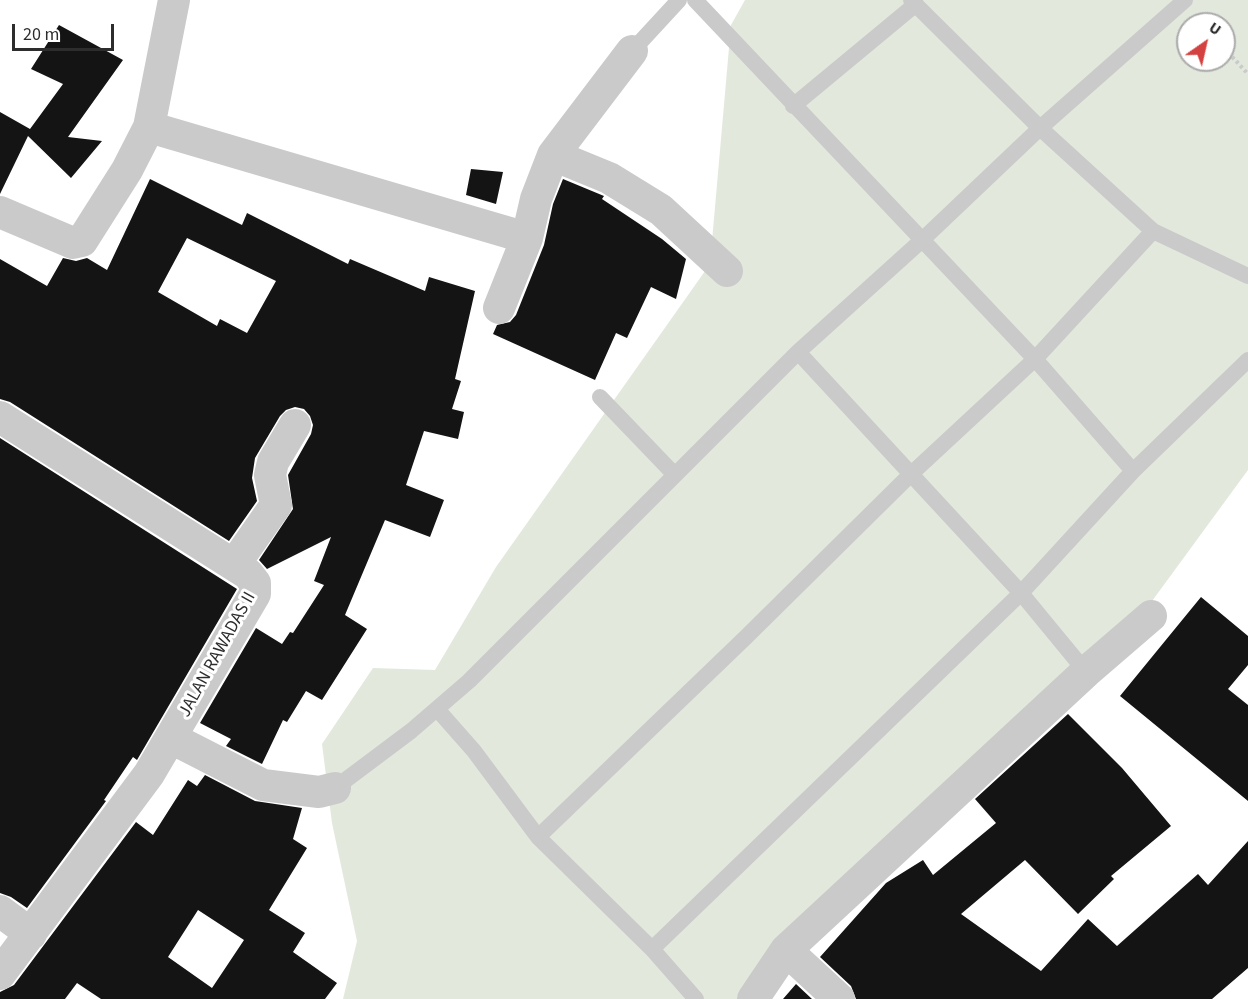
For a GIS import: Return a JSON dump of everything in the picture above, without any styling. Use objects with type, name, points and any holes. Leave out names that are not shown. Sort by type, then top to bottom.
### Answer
[{"type":"street","points":[[0,212],[73,243],[79,243],[127,170],[149,127],[174,0]]},
{"type":"street","points":[[499,308],[527,238],[536,199],[553,155],[632,51]]},
{"type":"street","points":[[149,127],[527,238]]},
{"type":"street","points":[[553,155],[609,178],[661,210],[727,271]]},
{"type":"street","name":"JALAN RAWADAS II","points":[[0,417],[248,573],[255,583],[255,594],[149,774],[0,974]]},
{"type":"street","points":[[234,565],[276,505],[270,475],[273,462],[295,425]]},
{"type":"street","points":[[753,999],[786,950],[1086,672],[1151,616]]},
{"type":"street","points":[[171,738],[263,785],[319,792],[335,788]]},
{"type":"street","points":[[0,911],[31,934]]},
{"type":"street","points":[[786,950],[839,999]]},
{"type":"lane","points":[[632,51],[679,0]]},
{"type":"lane","points":[[695,0],[1035,359],[1133,471]]},
{"type":"lane","points":[[335,788],[437,709],[469,681],[798,352],[921,241],[1040,128],[1185,0]]},
{"type":"lane","points":[[793,106],[914,2],[1040,128],[1152,231],[1248,276]]},
{"type":"lane","points":[[538,837],[746,638],[910,475],[1035,359],[1152,231]]},
{"type":"lane","points":[[798,352],[1022,593],[1086,672]]},
{"type":"lane","points":[[652,949],[1022,593],[1133,471],[1248,360]]},
{"type":"lane","points":[[600,397],[674,474]]},
{"type":"lane","points":[[437,709],[474,750],[538,837],[652,949],[696,999]]},
{"type":"path","points":[[1236,61],[1248,74]]},
{"type":"shaded area","points":[[745,0],[1248,0],[1248,470],[1114,653],[747,999],[343,999],[357,941],[332,823],[322,744],[373,668],[435,670],[496,567],[710,264],[731,25]]},
{"type":"building","points":[[59,25],[123,60],[68,137],[102,141],[71,178],[28,136],[0,194],[0,112],[30,129],[63,84],[31,69]]},
{"type":"building","points":[[471,169],[503,172],[496,204],[466,195]]},
{"type":"building","points":[[150,179],[242,225],[247,213],[348,264],[350,259],[425,291],[429,277],[475,291],[455,379],[461,381],[452,409],[464,412],[458,439],[424,431],[406,485],[444,500],[430,537],[385,520],[345,615],[367,629],[322,700],[306,691],[287,722],[283,720],[262,764],[226,746],[231,739],[200,723],[256,628],[282,644],[290,632],[293,633],[324,585],[314,581],[331,537],[267,569],[259,560],[293,509],[288,475],[311,434],[313,425],[304,409],[295,407],[286,410],[280,416],[255,458],[252,478],[257,501],[229,541],[10,402],[0,399],[0,259],[47,286],[63,258],[76,261],[87,258],[107,270]],"holes":[[[187,238],[276,281],[247,333],[220,319],[217,326],[158,292]]]},
{"type":"building","points":[[563,179],[604,196],[602,199],[662,239],[686,259],[676,299],[651,287],[627,338],[616,333],[595,380],[493,334],[497,325],[510,322],[516,315],[544,245],[553,204]]},
{"type":"building","points":[[0,438],[237,589],[137,760],[133,757],[104,800],[106,801],[27,908],[11,897],[0,893]]},
{"type":"building","points":[[1201,597],[1248,636],[1248,665],[1228,689],[1248,705],[1248,801],[1120,696]]},
{"type":"building","points":[[1068,714],[1122,768],[1171,826],[1111,876],[1114,879],[1078,914],[1025,860],[961,914],[1041,971],[1088,919],[1117,946],[1198,874],[1208,885],[1248,841],[1248,968],[1212,999],[856,999],[851,986],[820,957],[886,883],[923,860],[933,875],[996,823],[975,799]]},
{"type":"building","points":[[205,775],[255,801],[302,808],[293,839],[307,848],[269,910],[305,933],[293,952],[337,983],[325,999],[101,999],[77,983],[65,999],[0,999],[0,992],[14,985],[136,822],[153,835],[188,780],[197,786]],"holes":[[[198,910],[244,940],[212,988],[168,957]]]},
{"type":"building","points":[[796,984],[812,999],[783,999]]}]
